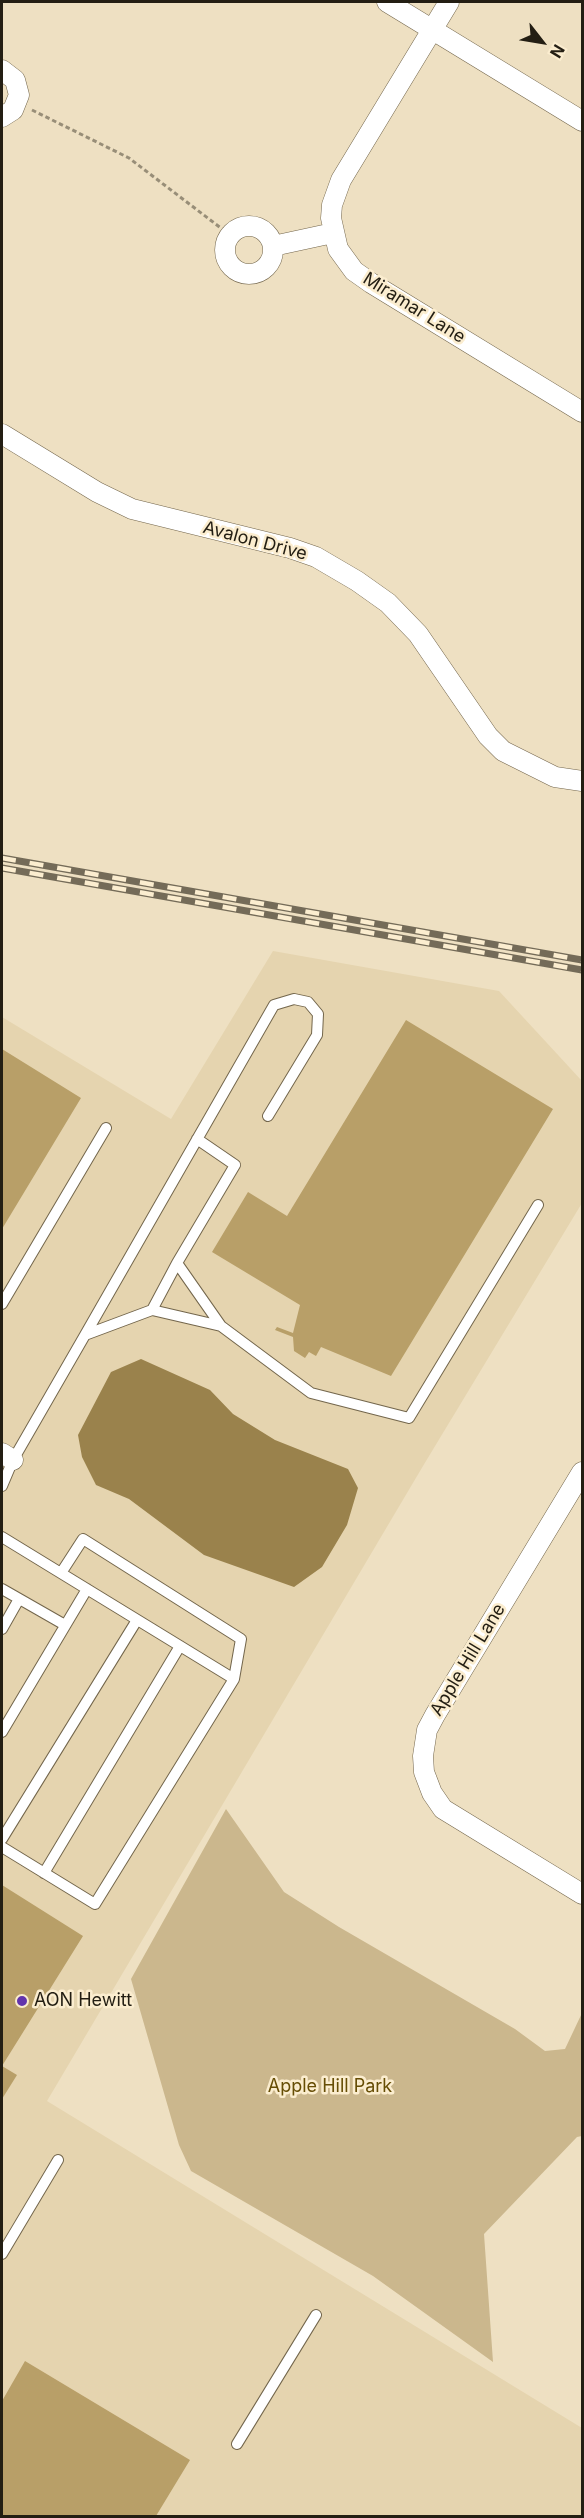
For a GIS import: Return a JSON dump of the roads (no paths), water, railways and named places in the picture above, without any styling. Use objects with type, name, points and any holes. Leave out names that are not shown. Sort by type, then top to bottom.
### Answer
[{"type":"street","points":[[387,2],[582,120]]},
{"type":"street","name":"Miramar Lane","points":[[449,2],[341,180],[332,205],[333,232],[338,249],[354,271],[582,412]]},
{"type":"street","points":[[2,70],[15,80],[18,87],[17,103],[13,110],[2,117]]},
{"type":"street","points":[[251,226],[266,232],[273,246],[271,262],[266,268],[251,275],[236,271],[226,258],[226,242],[230,235],[236,230],[251,226]]},
{"type":"street","points":[[273,246],[333,232]]},
{"type":"street","name":"Avalon Drive","points":[[2,434],[97,492],[132,509],[290,548],[316,557],[357,581],[388,603],[418,634],[488,736],[503,750],[555,777],[582,781]]},
{"type":"street","name":"Apple Hill Lane","points":[[582,1472],[435,1714],[428,1730],[423,1756],[424,1772],[443,1809],[582,1894]]},
{"type":"lane","points":[[2,1486],[7,1457],[85,1335],[274,1005],[294,999],[308,1002],[318,1014],[317,1035],[268,1116]]},
{"type":"lane","points":[[2,1304],[106,1128]]},
{"type":"lane","points":[[152,1310],[235,1165],[197,1139]]},
{"type":"lane","points":[[177,1263],[221,1326],[311,1393],[409,1418],[538,1205]]},
{"type":"lane","points":[[85,1335],[152,1310],[221,1326]]},
{"type":"lane","points":[[2,1537],[234,1679]]},
{"type":"lane","points":[[2,1847],[95,1904],[234,1679],[241,1639],[83,1539],[61,1574]]},
{"type":"lane","points":[[2,1589],[65,1625]]},
{"type":"lane","points":[[2,1732],[87,1589]]},
{"type":"lane","points":[[2,1629],[20,1599]]},
{"type":"lane","points":[[2,1839],[137,1620]]},
{"type":"lane","points":[[44,1873],[180,1646]]},
{"type":"lane","points":[[2,2254],[58,2160]]},
{"type":"lane","points":[[237,2444],[316,2315]]},
{"type":"railway","points":[[2,858],[582,960]]},
{"type":"railway","points":[[2,868],[582,970]]},
{"type":"place","name":"AON Hewitt","points":[[22,2001]]},
{"type":"park label","name":"Apple Hill Park","points":[[330,2087]]}]
